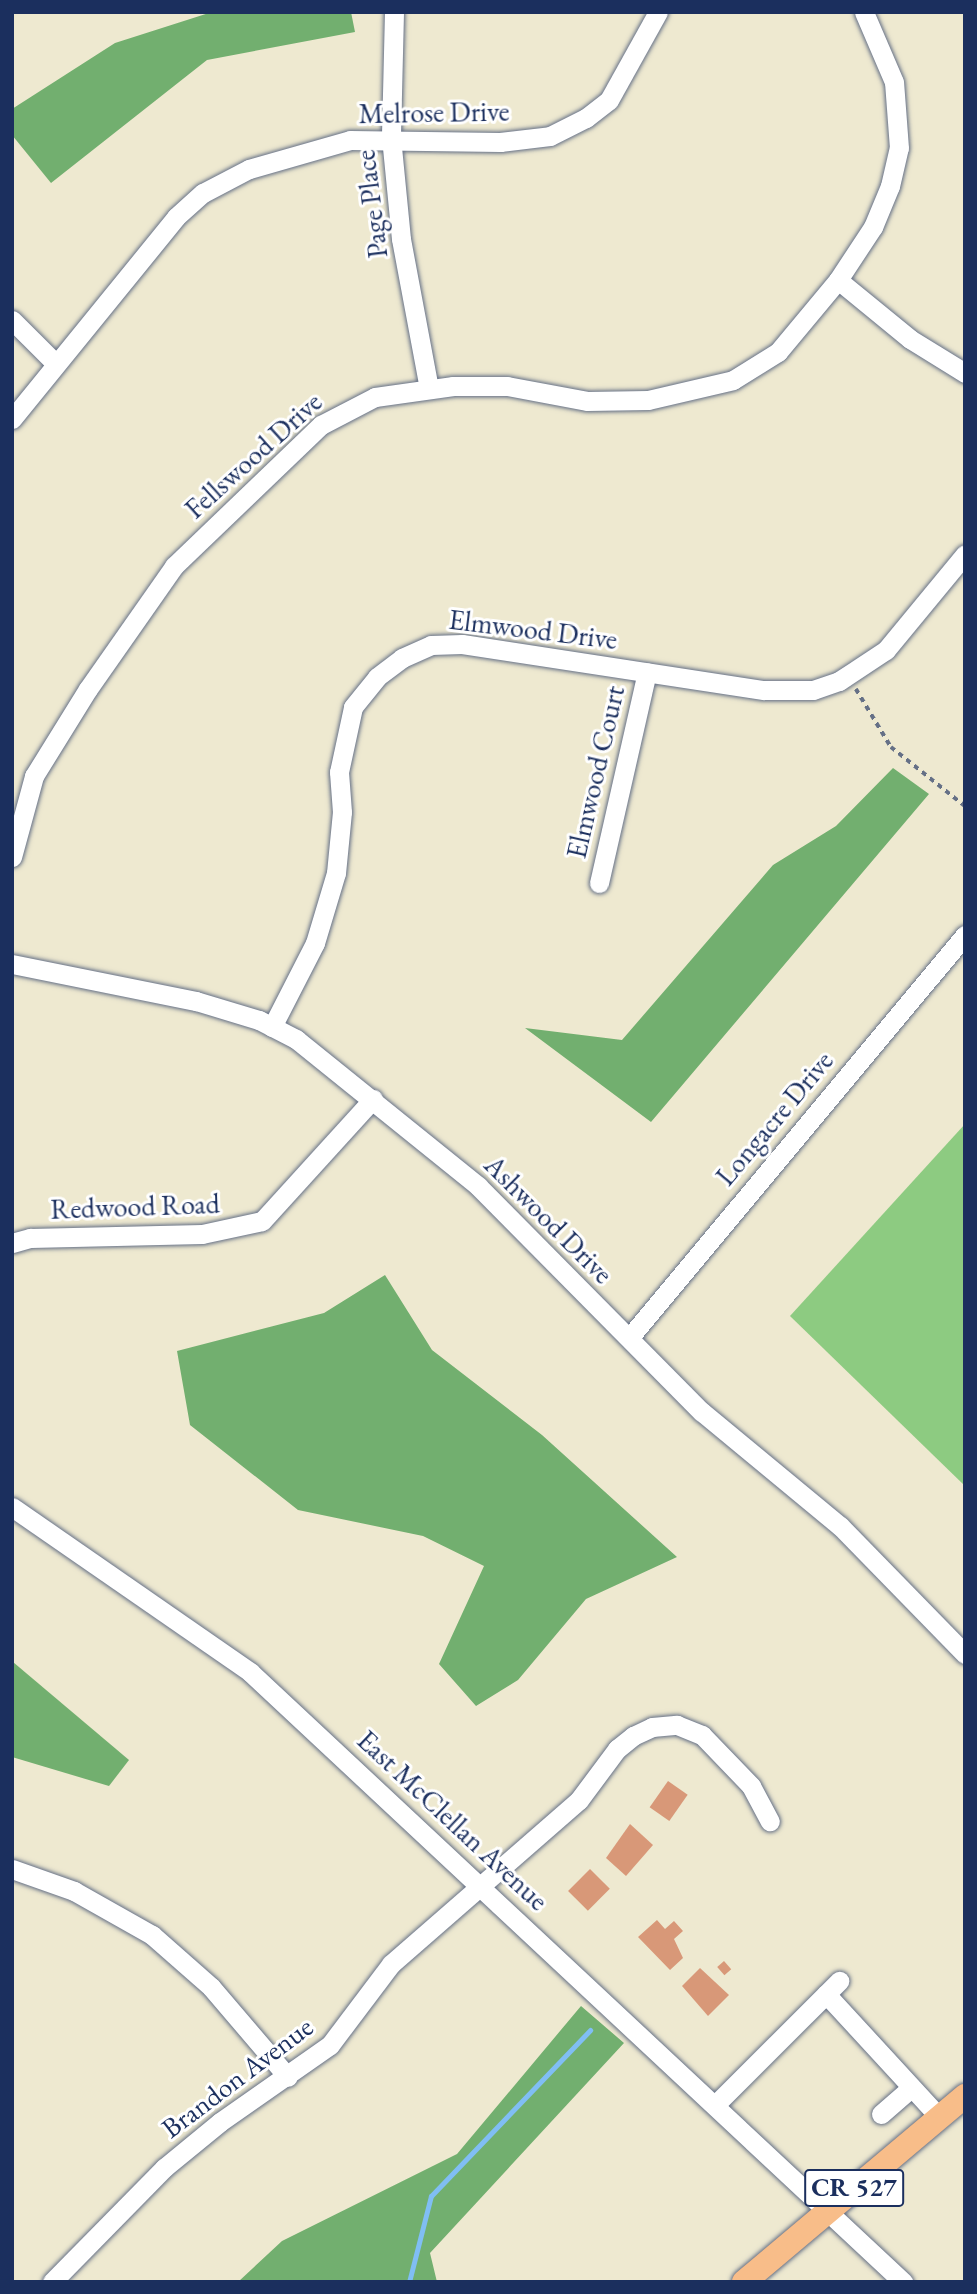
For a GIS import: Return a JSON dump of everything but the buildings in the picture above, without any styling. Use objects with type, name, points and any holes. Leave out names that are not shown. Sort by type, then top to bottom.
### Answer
[{"type":"main road","name":"CR 527","points":[[744,2282],[965,2096]]},
{"type":"street","name":"Page Place","points":[[394,12],[391,137],[401,239],[429,388]]},
{"type":"street","name":"Melrose Drive","points":[[12,419],[176,217],[203,193],[296,153],[350,140],[391,137],[500,142],[550,136],[586,118],[609,100],[658,12]]},
{"type":"street","name":"Fellswood Drive","points":[[12,856],[34,776],[88,689],[174,566],[321,425],[375,397],[429,388],[507,386],[620,402],[688,393],[733,380],[778,352],[838,280],[873,227],[899,148],[894,82],[864,12]]},
{"type":"street","points":[[838,280],[910,338],[965,373]]},
{"type":"street","points":[[12,320],[57,364]]},
{"type":"street","name":"Elmwood Drive","points":[[272,1027],[315,943],[332,885],[340,844],[339,772],[343,738],[353,707],[377,677],[402,658],[431,645],[462,644],[789,692],[813,690],[850,675],[887,650],[965,554]]},
{"type":"street","name":"Elmwood Court","points":[[599,883],[647,672]]},
{"type":"street","name":"Longacre Drive","points":[[629,1338],[965,935]]},
{"type":"street","name":"Ashwood Drive","points":[[12,964],[196,1001],[272,1027],[296,1039],[478,1186],[702,1412],[840,1527],[965,1654]]},
{"type":"street","name":"Redwood Road","points":[[12,1242],[30,1238],[202,1234],[262,1221],[373,1099]]},
{"type":"street","name":"East McClellan Avenue","points":[[12,1507],[250,1672],[717,2103],[903,2282]]},
{"type":"street","name":"Brandon Avenue","points":[[52,2282],[164,2168],[220,2122],[288,2077],[330,2045],[409,1947],[579,1800],[617,1749],[652,1727],[677,1725],[702,1735],[751,1786],[770,1821]]},
{"type":"street","points":[[12,1869],[85,1896],[152,1935],[211,1987],[288,2077]]},
{"type":"street","points":[[717,2103],[832,1987],[911,2088],[939,2117]]},
{"type":"street","points":[[881,2114],[911,2088]]},
{"type":"path","points":[[850,675],[871,720],[891,747],[965,806]]},
{"type":"green space","points":[[212,12],[351,12],[355,32],[207,60],[51,183],[12,135],[12,109],[115,43]]},
{"type":"green space","points":[[893,768],[929,794],[651,1122],[525,1028],[622,1040],[773,865],[836,826]]},
{"type":"green space","points":[[965,1124],[965,1486],[790,1316]]},
{"type":"green space","points":[[385,1275],[432,1350],[542,1435],[677,1557],[586,1599],[518,1680],[476,1706],[439,1664],[484,1566],[423,1536],[298,1510],[190,1425],[177,1351],[324,1313]]},
{"type":"green space","points":[[13,1662],[129,1760],[109,1786],[12,1757]]},
{"type":"green space","points":[[581,2006],[624,2043],[430,2253],[437,2282],[238,2282],[282,2241],[457,2154]]},
{"type":"waterway","points":[[409,2282],[431,2196],[590,2030]]}]
